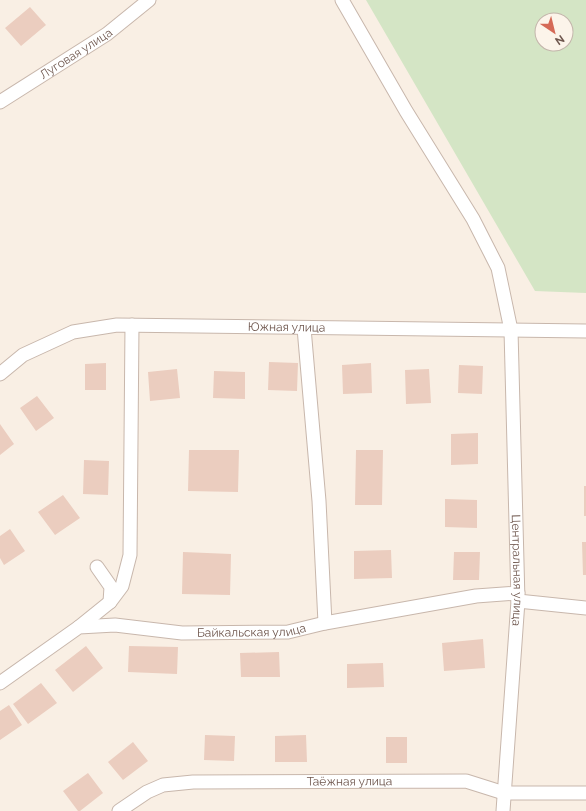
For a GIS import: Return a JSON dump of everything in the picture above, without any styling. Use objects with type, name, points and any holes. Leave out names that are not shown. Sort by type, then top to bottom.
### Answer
[{"type":"street","name":"Луговая улица","points":[[0,102],[107,34],[149,0]]},
{"type":"street","name":"Центральная улица","points":[[342,0],[406,111],[473,219],[498,268],[511,330],[518,597],[503,811]]},
{"type":"street","name":"Южная улица","points":[[0,374],[23,355],[73,332],[117,325],[586,331]]},
{"type":"street","points":[[0,683],[80,627],[110,602],[122,586],[130,555],[132,326]]},
{"type":"street","points":[[304,328],[319,501],[325,623]]},
{"type":"street","points":[[97,567],[111,587],[110,602]]},
{"type":"street","name":"Байкальская улица","points":[[80,627],[115,624],[182,633],[288,632],[325,623],[476,596],[518,597],[586,608]]},
{"type":"street","name":"Таёжная улица","points":[[119,811],[147,792],[163,785],[192,782],[466,781],[504,792],[586,793]]},
{"type":"green space","points":[[366,0],[586,0],[586,293],[535,291]]},
{"type":"building","points":[[30,7],[46,25],[21,46],[5,28]]},
{"type":"building","points":[[269,362],[298,363],[297,391],[268,390]]},
{"type":"building","points":[[106,363],[106,390],[85,390],[85,364]]},
{"type":"building","points":[[371,363],[372,393],[343,394],[342,365]]},
{"type":"building","points":[[459,365],[483,366],[482,394],[458,393]]},
{"type":"building","points":[[177,369],[180,398],[150,401],[148,372]]},
{"type":"building","points":[[429,369],[431,403],[406,404],[405,370]]},
{"type":"building","points":[[214,371],[245,372],[245,399],[213,398]]},
{"type":"building","points":[[37,396],[54,418],[36,431],[20,408]]},
{"type":"building","points":[[0,424],[14,444],[0,455]]},
{"type":"building","points":[[478,433],[478,464],[451,465],[451,434]]},
{"type":"building","points":[[189,450],[239,450],[238,492],[188,491]]},
{"type":"building","points":[[356,450],[383,450],[382,505],[355,505]]},
{"type":"building","points":[[84,460],[109,461],[108,495],[83,494]]},
{"type":"building","points":[[584,486],[586,486],[586,516],[584,516]]},
{"type":"building","points":[[63,495],[80,518],[55,535],[38,512]]},
{"type":"building","points":[[445,499],[477,500],[477,528],[445,527]]},
{"type":"building","points":[[10,529],[25,551],[4,565],[0,558],[0,536]]},
{"type":"building","points":[[582,542],[586,542],[586,575],[583,575]]},
{"type":"building","points":[[391,550],[392,578],[354,579],[354,551]]},
{"type":"building","points":[[183,552],[231,554],[230,595],[182,594]]},
{"type":"building","points":[[454,552],[480,552],[479,580],[453,580]]},
{"type":"building","points":[[483,639],[485,668],[444,671],[442,643]]},
{"type":"building","points":[[86,646],[103,668],[73,692],[55,670]]},
{"type":"building","points":[[129,646],[178,647],[177,674],[128,672]]},
{"type":"building","points":[[279,652],[280,677],[241,677],[240,653]]},
{"type":"building","points":[[383,663],[384,687],[347,688],[347,664]]},
{"type":"building","points":[[41,683],[57,703],[28,724],[13,704]]},
{"type":"building","points":[[9,705],[22,725],[0,740],[0,711]]},
{"type":"building","points":[[205,735],[235,736],[234,761],[204,760]]},
{"type":"building","points":[[306,735],[307,762],[275,762],[275,736]]},
{"type":"building","points":[[386,737],[407,737],[407,763],[386,763]]},
{"type":"building","points":[[133,742],[148,761],[123,780],[108,762]]},
{"type":"building","points":[[88,773],[103,793],[78,811],[63,791]]}]
